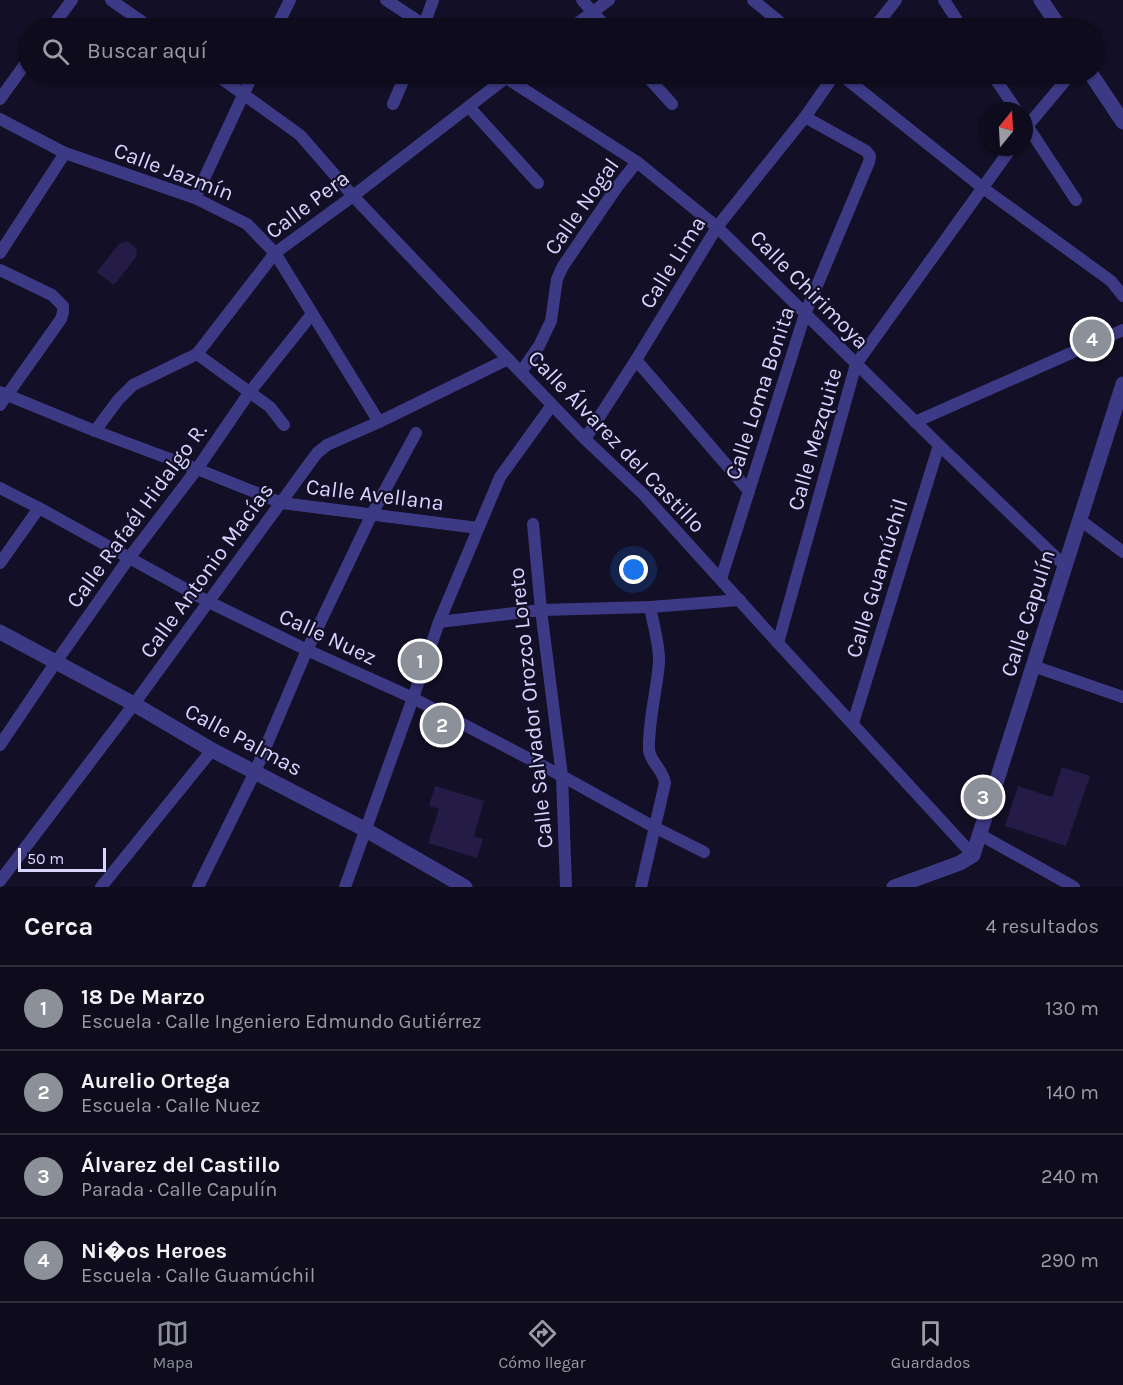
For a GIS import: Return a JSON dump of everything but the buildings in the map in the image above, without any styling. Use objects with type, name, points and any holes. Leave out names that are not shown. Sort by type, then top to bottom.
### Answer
[{"type":"street","points":[[58,18],[72,0]]},
{"type":"street","points":[[111,0],[137,18]]},
{"type":"street","points":[[281,18],[290,0]]},
{"type":"street","points":[[386,0],[412,18]]},
{"type":"street","points":[[428,18],[433,0]]},
{"type":"street","points":[[582,0],[597,18]]},
{"type":"street","points":[[584,18],[609,0]]},
{"type":"street","points":[[753,0],[775,18]]},
{"type":"street","points":[[882,18],[896,0]]},
{"type":"street","points":[[944,0],[956,18]]},
{"type":"street","points":[[1041,0],[1053,18]]},
{"type":"street","points":[[0,99],[18,74]]},
{"type":"street","name":"Calle Álvarez del Castillo","points":[[229,84],[300,135],[353,196],[508,359],[585,439],[643,494],[973,855]]},
{"type":"street","points":[[195,198],[248,84]]},
{"type":"street","points":[[393,104],[401,84]]},
{"type":"street","name":"Calle Pera","points":[[95,431],[118,400],[133,385],[197,354],[275,254],[495,84]]},
{"type":"street","name":"Calle Chirimoya","points":[[520,84],[637,162],[717,227],[1065,566]]},
{"type":"street","points":[[654,84],[672,104]]},
{"type":"street","name":"Calle Lima","points":[[585,439],[717,227],[805,117],[828,84]]},
{"type":"street","points":[[852,84],[982,188],[1111,281],[1123,296]]},
{"type":"street","points":[[999,84],[1011,102]]},
{"type":"street","points":[[1033,117],[1062,84]]},
{"type":"street","points":[[1097,84],[1123,122]]},
{"type":"street","points":[[469,106],[538,183]]},
{"type":"street","name":"Calle Loma Bonita","points":[[721,579],[805,314],[869,162],[870,156],[866,151],[805,117]]},
{"type":"street","name":"Calle Jazmín","points":[[0,119],[65,153],[195,198],[247,224],[275,254],[380,422]]},
{"type":"street","points":[[1033,138],[1076,200]]},
{"type":"street","points":[[0,253],[65,153]]},
{"type":"street","name":"Calle Mezquite","points":[[778,644],[856,364],[1005,156]]},
{"type":"street","name":"Calle Nogal","points":[[521,372],[539,346],[551,321],[557,279],[563,266],[617,187],[637,162]]},
{"type":"street","points":[[0,270],[52,296],[63,306],[61,319],[2,397]]},
{"type":"street","name":"Calle Rafaél Hidalgo R.","points":[[0,745],[129,558],[197,469],[249,393],[312,314]]},
{"type":"street","points":[[915,422],[1123,330]]},
{"type":"street","points":[[197,354],[270,407],[284,426]]},
{"type":"street","name":"Calle Antonio Macías","points":[[0,880],[134,704],[317,453],[327,445],[380,422],[508,359]]},
{"type":"street","points":[[636,360],[749,491]]},
{"type":"street","name":"Calle Capulín","points":[[973,855],[1065,566],[1121,401],[1123,384]]},
{"type":"street","name":"Calle Avellana","points":[[2,397],[282,503],[478,528]]},
{"type":"street","points":[[345,887],[439,622],[478,528],[500,477],[552,405]]},
{"type":"street","points":[[198,887],[255,772],[307,650],[372,514],[416,433]]},
{"type":"street","name":"Calle Guamúchil","points":[[853,723],[939,445]]},
{"type":"street","name":"Calle Nuez","points":[[0,488],[209,602],[413,698],[704,852]]},
{"type":"street","points":[[0,563],[39,508]]},
{"type":"street","points":[[1080,520],[1123,552]]},
{"type":"street","name":"Calle Salvador Orozco Loreto","points":[[533,524],[541,610],[562,776],[566,887]]},
{"type":"street","points":[[439,622],[541,610],[650,607],[740,600]]},
{"type":"street","points":[[641,887],[665,783],[661,770],[649,754],[659,659],[650,607]]},
{"type":"street","name":"Calle Palmas","points":[[0,632],[134,704],[213,750],[366,830],[465,887]]},
{"type":"street","points":[[1033,666],[1123,697]]},
{"type":"street","points":[[101,887],[213,750]]},
{"type":"street","points":[[979,834],[1074,887]]},
{"type":"street","points":[[894,887],[973,855]]},
{"type":"place","name":"Ni�os Heroes","points":[[1092,339]]},
{"type":"place","name":"18 De Marzo","points":[[420,661]]},
{"type":"place","name":"Aurelio Ortega","points":[[442,725]]},
{"type":"place","name":"Álvarez del Castillo","points":[[983,797]]}]
